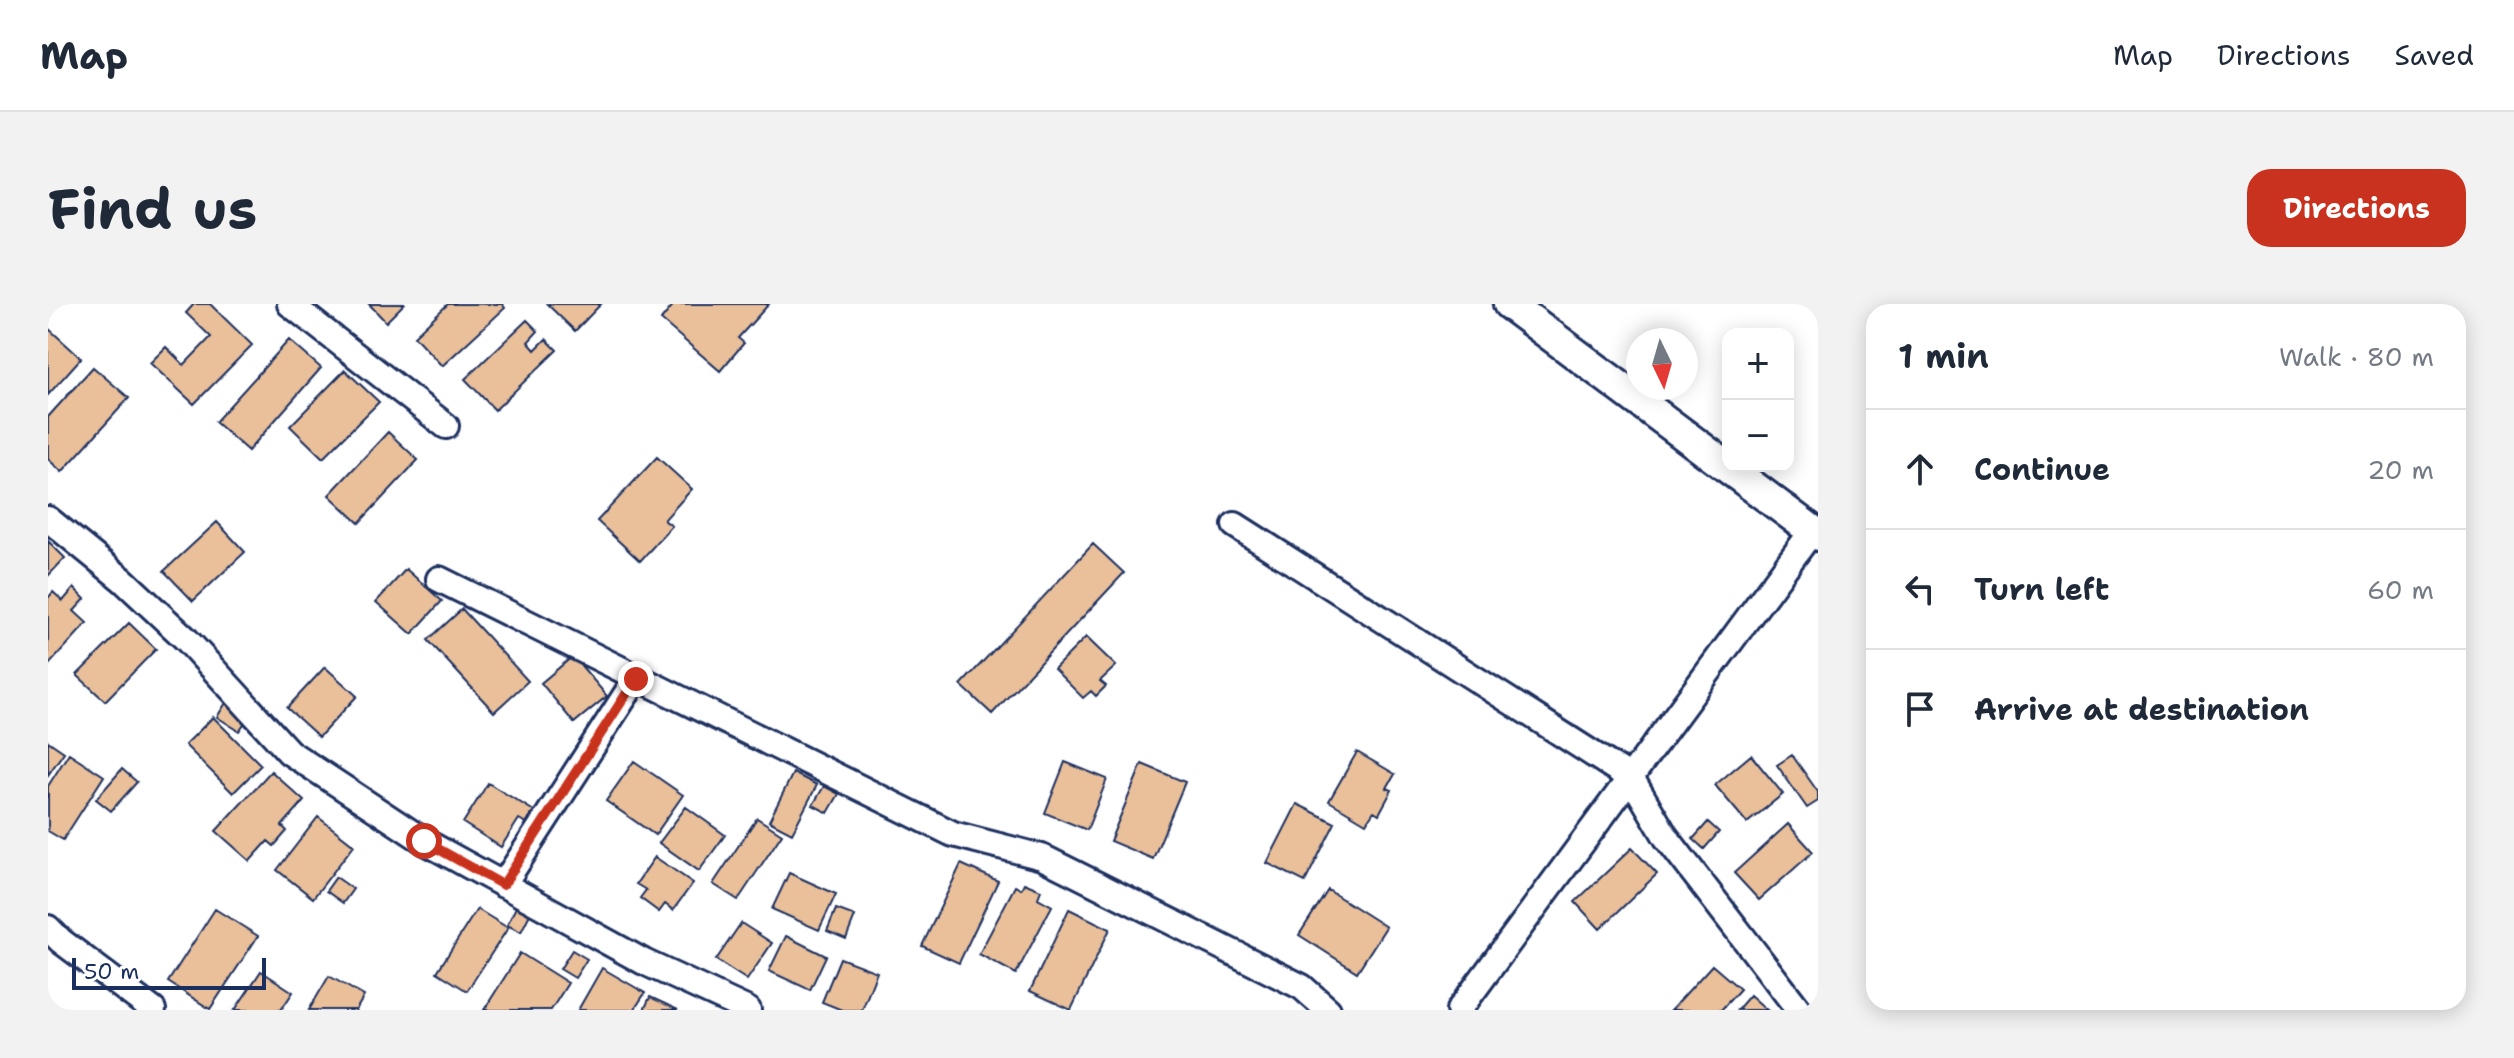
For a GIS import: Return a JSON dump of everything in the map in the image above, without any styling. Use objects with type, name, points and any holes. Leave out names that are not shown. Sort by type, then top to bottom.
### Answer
[{"type":"street","points":[[290,304],[446,426]]},
{"type":"street","points":[[1459,1010],[1815,532],[1509,304]]},
{"type":"street","points":[[48,519],[123,580],[186,639],[253,717],[289,752],[424,841],[644,962],[748,1010]]},
{"type":"street","points":[[1235,525],[1632,779],[1666,837],[1799,1010]]},
{"type":"street","points":[[439,579],[953,834],[1042,857],[1302,987],[1328,1010]]},
{"type":"street","points":[[503,885],[636,679]]},
{"type":"street","points":[[48,928],[153,1010]]},
{"type":"building","points":[[194,304],[210,304],[252,345],[194,404],[150,363],[166,347],[184,365],[211,337],[186,313]]},
{"type":"building","points":[[369,304],[404,304],[386,322]]},
{"type":"building","points":[[448,304],[502,304],[505,308],[442,366],[414,336]]},
{"type":"building","points":[[547,304],[601,304],[575,331]]},
{"type":"building","points":[[674,304],[769,304],[738,338],[744,343],[720,371],[661,320]]},
{"type":"building","points":[[527,320],[538,331],[528,342],[535,350],[546,339],[557,350],[495,410],[465,379]]},
{"type":"building","points":[[48,328],[81,358],[48,395]]},
{"type":"building","points":[[289,340],[321,368],[248,451],[215,422]]},
{"type":"building","points":[[93,367],[129,398],[62,472],[48,459],[48,417]]},
{"type":"building","points":[[345,370],[379,402],[323,458],[290,426]]},
{"type":"building","points":[[388,432],[418,460],[359,523],[329,495]]},
{"type":"building","points":[[657,457],[692,489],[664,520],[672,526],[640,561],[597,521]]},
{"type":"building","points":[[217,522],[245,552],[193,601],[164,571]]},
{"type":"building","points":[[48,541],[65,558],[48,576]]},
{"type":"building","points":[[1093,544],[1124,573],[992,714],[961,685]]},
{"type":"building","points":[[406,569],[442,601],[412,634],[376,602]]},
{"type":"building","points":[[74,588],[85,599],[74,611],[87,623],[48,666],[48,598],[53,592],[63,601]]},
{"type":"building","points":[[462,609],[528,681],[494,712],[428,640]]},
{"type":"building","points":[[129,623],[156,649],[105,701],[77,675]]},
{"type":"building","points":[[1086,637],[1116,666],[1100,681],[1106,686],[1096,696],[1091,691],[1083,698],[1054,669]]},
{"type":"building","points":[[573,656],[607,696],[574,723],[541,683]]},
{"type":"building","points":[[325,667],[357,696],[319,737],[287,708]]},
{"type":"building","points":[[227,701],[250,715],[239,731],[217,717]]},
{"type":"building","points":[[213,717],[261,765],[233,793],[185,745]]},
{"type":"building","points":[[48,741],[64,752],[48,775]]},
{"type":"building","points":[[1357,752],[1395,774],[1387,788],[1392,790],[1379,814],[1374,811],[1366,823],[1329,801]]},
{"type":"building","points":[[69,753],[104,776],[63,840],[48,831],[48,786]]},
{"type":"building","points":[[1751,755],[1783,794],[1747,823],[1715,785]]},
{"type":"building","points":[[1792,755],[1818,792],[1818,801],[1807,808],[1777,765]]},
{"type":"building","points":[[634,761],[683,795],[655,835],[606,801]]},
{"type":"building","points":[[1065,762],[1107,779],[1087,830],[1045,813]]},
{"type":"building","points":[[1142,764],[1185,782],[1153,859],[1110,841]]},
{"type":"building","points":[[122,769],[137,782],[111,811],[96,799]]},
{"type":"building","points":[[271,771],[304,801],[282,826],[287,831],[274,846],[268,841],[250,861],[216,831]]},
{"type":"building","points":[[793,773],[817,785],[792,833],[769,821]]},
{"type":"building","points":[[488,783],[534,811],[526,823],[519,819],[501,847],[463,823]]},
{"type":"building","points":[[824,786],[839,794],[828,813],[813,805]]},
{"type":"building","points":[[1297,804],[1335,823],[1305,882],[1267,863]]},
{"type":"building","points":[[686,807],[725,835],[699,871],[659,843]]},
{"type":"building","points":[[318,817],[354,845],[313,898],[277,870]]},
{"type":"building","points":[[757,818],[782,834],[738,900],[713,884]]},
{"type":"building","points":[[1708,822],[1719,832],[1704,849],[1693,839]]},
{"type":"building","points":[[1788,824],[1813,852],[1759,900],[1734,873]]},
{"type":"building","points":[[1632,848],[1657,874],[1600,929],[1575,902]]},
{"type":"building","points":[[655,857],[693,883],[673,910],[665,904],[659,912],[640,898],[646,890],[636,884]]},
{"type":"building","points":[[961,864],[998,881],[959,963],[922,946]]},
{"type":"building","points":[[789,873],[836,894],[819,930],[772,909]]},
{"type":"building","points":[[336,877],[353,889],[343,903],[326,891]]},
{"type":"building","points":[[1024,883],[1041,890],[1038,898],[1052,906],[1016,974],[979,954],[1015,886],[1021,889]]},
{"type":"building","points":[[1328,890],[1386,927],[1357,972],[1299,935]]},
{"type":"building","points":[[516,907],[530,914],[521,932],[507,925]]},
{"type":"building","points":[[215,909],[258,936],[210,1009],[168,982]]},
{"type":"building","points":[[477,909],[508,928],[467,991],[437,972]]},
{"type":"building","points":[[836,909],[855,916],[846,939],[827,931]]},
{"type":"building","points":[[1069,909],[1110,929],[1071,1010],[1030,991]]},
{"type":"building","points":[[741,923],[772,943],[747,980],[716,960]]},
{"type":"building","points":[[786,936],[826,956],[810,990],[769,971]]},
{"type":"building","points":[[572,950],[587,959],[575,978],[560,969]]},
{"type":"building","points":[[520,953],[568,983],[551,1010],[484,1010]]},
{"type":"building","points":[[840,958],[877,972],[862,1010],[842,1010],[822,1002]]},
{"type":"building","points":[[1712,965],[1740,989],[1721,1010],[1671,1010]]},
{"type":"building","points":[[602,968],[645,993],[634,1010],[578,1010]]},
{"type":"building","points":[[261,971],[293,992],[281,1010],[235,1010]]},
{"type":"building","points":[[329,976],[364,996],[356,1010],[309,1010]]},
{"type":"building","points":[[1750,995],[1767,1010],[1737,1010]]},
{"type":"building","points":[[650,997],[678,1010],[644,1010]]},
{"type":"route","points":[[424,841],[503,885],[636,679]]}]
